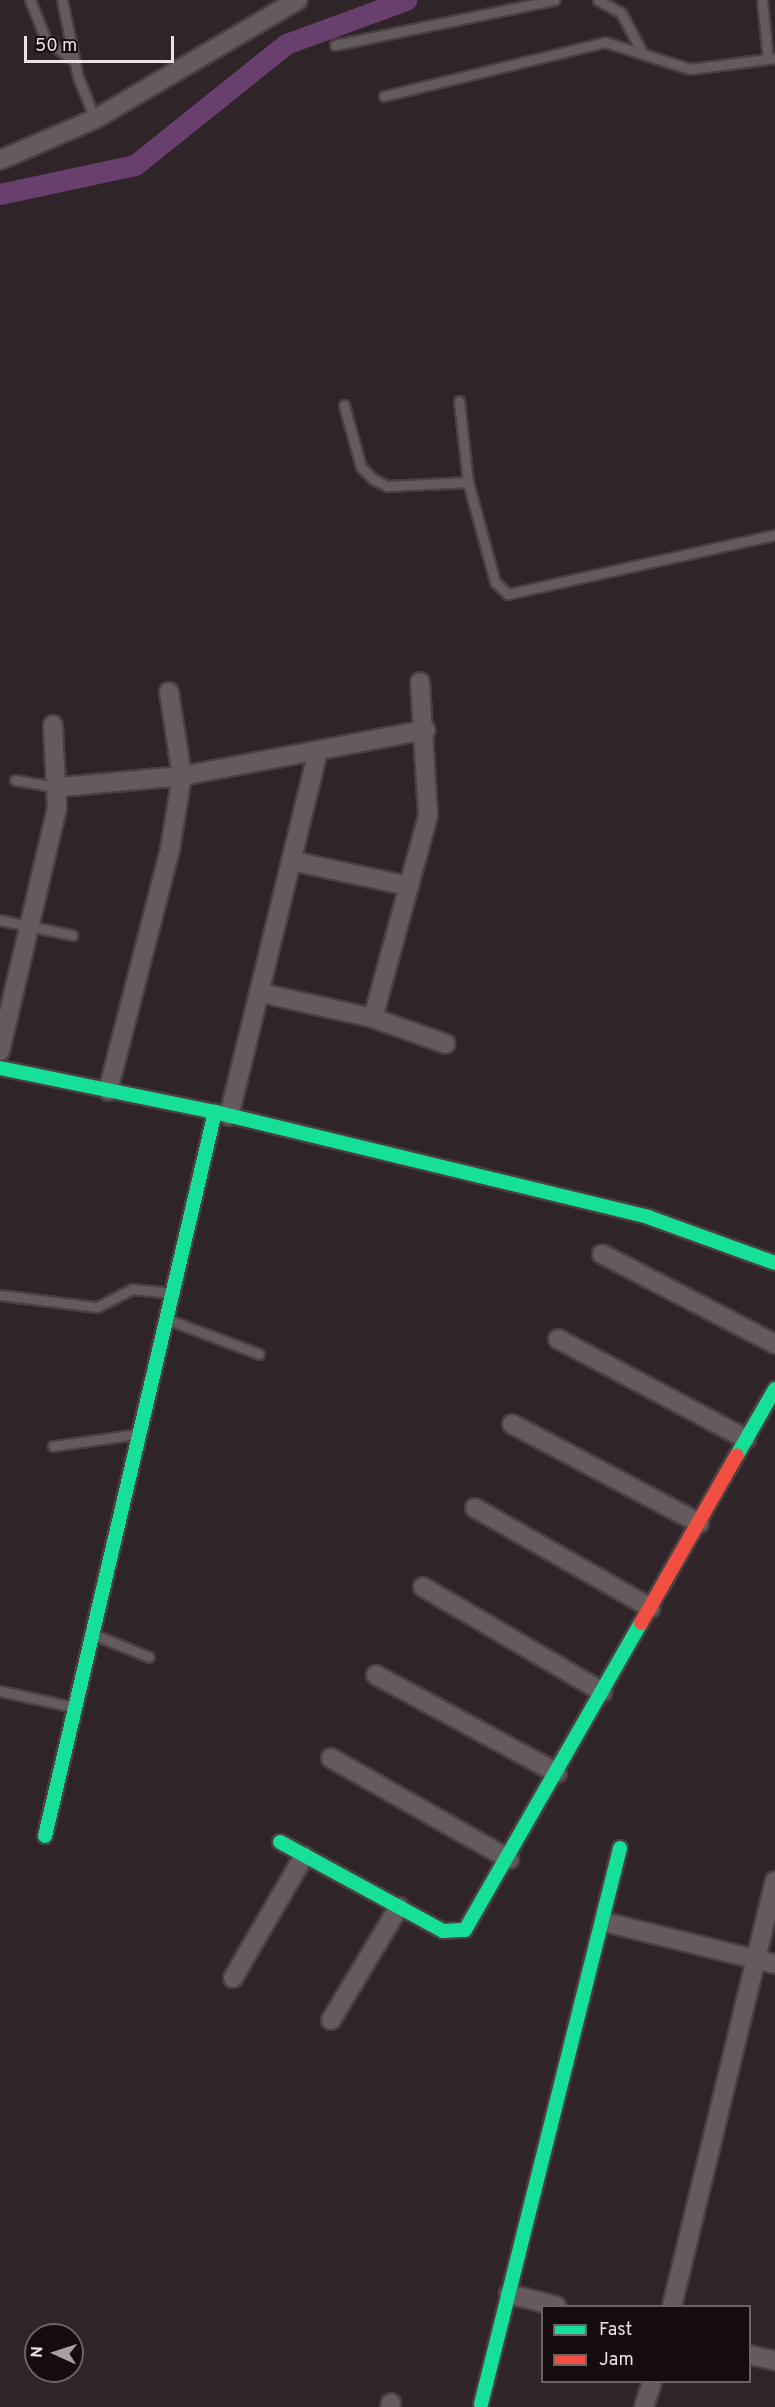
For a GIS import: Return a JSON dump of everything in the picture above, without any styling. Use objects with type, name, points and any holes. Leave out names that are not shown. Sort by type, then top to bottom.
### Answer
[{"type":"street","points":[[0,160],[94,119],[298,0]]},
{"type":"street","points":[[372,1018],[428,816],[426,730],[420,682]]},
{"type":"street","points":[[108,1092],[170,849],[182,776],[169,692]]},
{"type":"street","points":[[0,1051],[60,787],[53,725]]},
{"type":"street","points":[[60,787],[182,776],[317,754],[426,730]]},
{"type":"street","points":[[45,1836],[167,1319],[222,1114],[261,993],[317,754]]},
{"type":"street","points":[[292,861],[409,886]]},
{"type":"street","points":[[261,993],[372,1018],[446,1044]]},
{"type":"street","points":[[0,1068],[222,1114],[648,1217],[775,1263]]},
{"type":"street","points":[[602,1254],[775,1344]]},
{"type":"street","points":[[558,1339],[746,1439]]},
{"type":"street","points":[[280,1842],[443,1931],[459,1933],[474,1920],[775,1389]]},
{"type":"street","points":[[512,1424],[699,1523]]},
{"type":"street","points":[[475,1508],[651,1608]]},
{"type":"street","points":[[423,1587],[603,1692]]},
{"type":"street","points":[[376,1676],[557,1773]]},
{"type":"street","points":[[331,1758],[509,1859]]},
{"type":"street","points":[[482,2404],[604,1922],[620,1848]]},
{"type":"street","points":[[233,1978],[304,1856]]},
{"type":"street","points":[[673,2305],[768,1963],[775,1882]]},
{"type":"street","points":[[331,2020],[399,1907]]},
{"type":"street","points":[[604,1922],[768,1963]]},
{"type":"street","points":[[509,2294],[549,2305]]},
{"type":"street","points":[[751,2355],[775,2361]]},
{"type":"street","points":[[644,2407],[652,2383]]},
{"type":"lane","points":[[30,0],[46,40],[74,60]]},
{"type":"lane","points":[[62,0],[74,60],[94,119]]},
{"type":"lane","points":[[335,45],[554,0]]},
{"type":"lane","points":[[598,0],[621,13],[642,52]]},
{"type":"lane","points":[[384,96],[604,42],[642,52],[690,69],[771,58],[762,0]]},
{"type":"lane","points":[[459,401],[468,482],[495,582],[508,594],[775,535]]},
{"type":"lane","points":[[344,405],[361,467],[373,479],[387,486],[468,482]]},
{"type":"lane","points":[[15,780],[60,787]]},
{"type":"lane","points":[[0,920],[29,924],[72,935]]},
{"type":"lane","points":[[0,1295],[97,1307],[132,1289],[174,1293]]},
{"type":"lane","points":[[167,1319],[259,1354]]},
{"type":"lane","points":[[53,1446],[140,1434]]},
{"type":"lane","points":[[93,1635],[149,1657]]},
{"type":"lane","points":[[0,1691],[76,1707]]},
{"type":"waterway","points":[[0,194],[135,165],[286,44],[406,0]]},
{"type":"traffic: fast","points":[[0,1068],[215,1112],[648,1217],[775,1263]]},
{"type":"traffic: fast","points":[[45,1836],[215,1112]]},
{"type":"traffic: fast","points":[[737,1455],[775,1389]]},
{"type":"traffic: fast","points":[[280,1842],[443,1931],[465,1930],[641,1623]]},
{"type":"traffic: fast","points":[[481,2404],[620,1848]]},
{"type":"traffic: jam","points":[[641,1623],[737,1455]]}]
